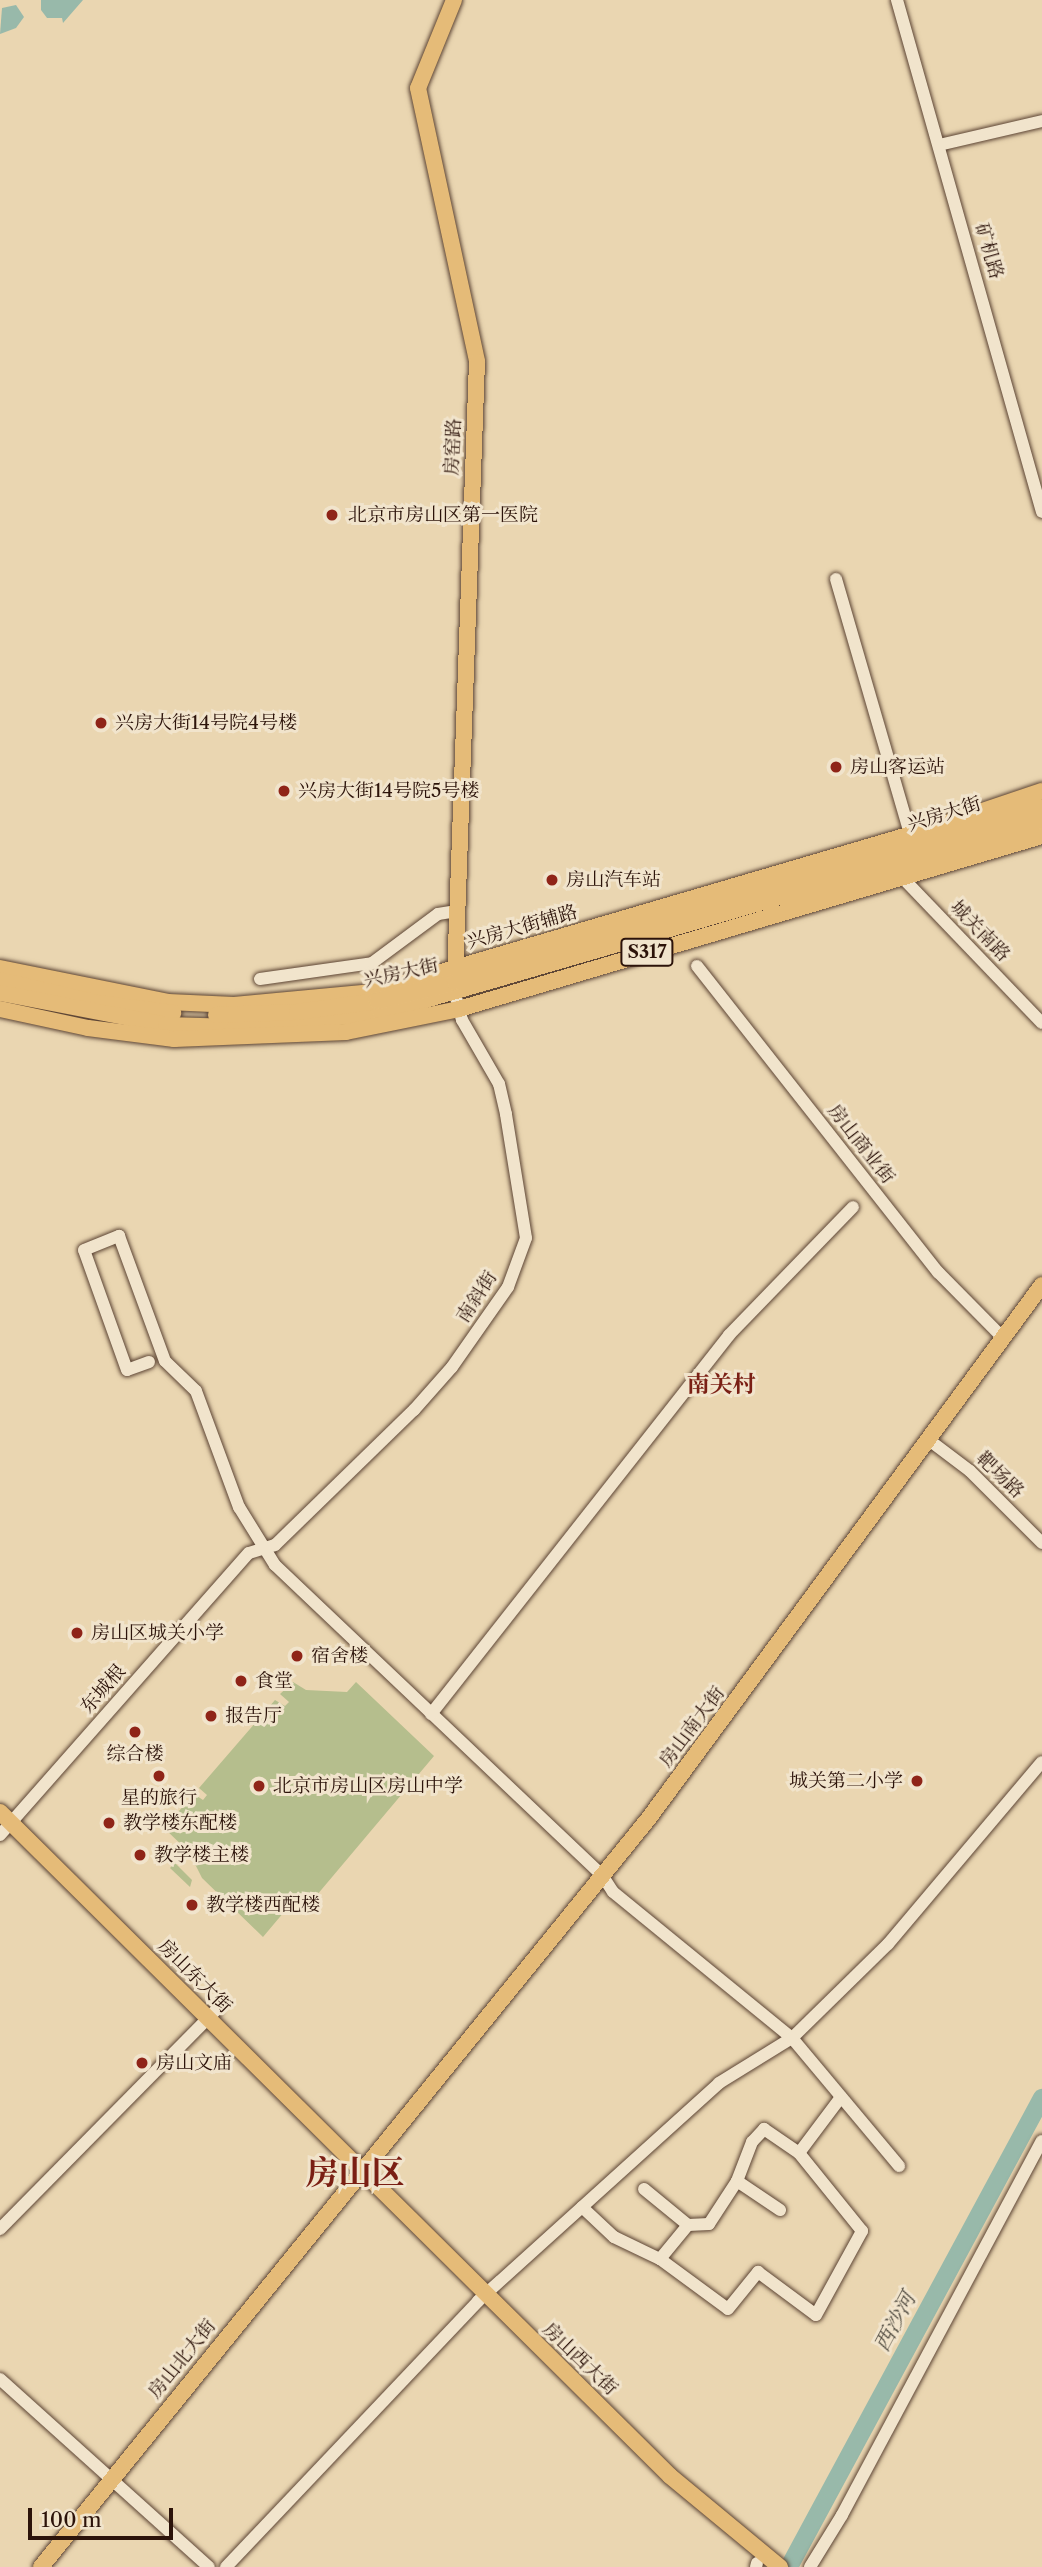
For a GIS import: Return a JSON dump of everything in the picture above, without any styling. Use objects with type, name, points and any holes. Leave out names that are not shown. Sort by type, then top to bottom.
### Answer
[{"type":"main road","name":"房窑路","points":[[454,0],[418,88],[477,362],[456,988]]},
{"type":"main road","name":"兴房大街辅路","points":[[0,968],[168,1002],[234,1005],[352,993],[456,988],[578,933],[996,808],[1042,791]]},
{"type":"main road","points":[[996,808],[1035,809]]},
{"type":"main road","name":"兴房大街","points":[[7,1011],[174,1039],[246,1040],[361,1029],[456,988],[598,940],[1035,809]]},
{"type":"main road","name":"兴房大街","points":[[456,988],[1042,821]]},
{"type":"main road","name":"兴房大街","points":[[0,993],[72,1010],[166,1025],[278,1025],[456,988],[902,878],[1042,836]]},
{"type":"main road","points":[[578,933],[598,940]]},
{"type":"main road","name":"兴房大街","points":[[0,980],[98,1003],[169,1012],[238,1016],[332,1013]]},
{"type":"main road","points":[[352,993],[332,1013],[361,1029]]},
{"type":"main road","points":[[7,1011],[72,1010]]},
{"type":"main road","points":[[246,1040],[278,1025]]},
{"type":"main road","name":"房山南大街","points":[[358,2174],[718,1728],[1042,1285]]},
{"type":"main road","name":"房山东大街","points":[[3,1825],[209,2018],[358,2174]]},
{"type":"main road","name":"房山西大街","points":[[358,2174],[633,2455],[766,2565]]},
{"type":"main road","name":"房山北大街","points":[[41,2567],[358,2174]]},
{"type":"street","name":"矿机路","points":[[897,0],[1042,512]]},
{"type":"street","points":[[939,145],[1042,121]]},
{"type":"street","points":[[836,579],[910,833]]},
{"type":"street","name":"城关南路","points":[[891,866],[1042,1023]]},
{"type":"street","points":[[260,979],[372,963],[438,914],[457,911]]},
{"type":"street","name":"房山商业街","points":[[697,966],[938,1272],[1003,1338]]},
{"type":"street","name":"南斜街","points":[[264,1548],[275,1545],[414,1410],[452,1367],[522,1260],[526,1238],[499,1084],[456,988]]},
{"type":"street","points":[[431,1714],[729,1335],[853,1207]]},
{"type":"street","points":[[149,1362],[127,1370],[84,1250],[119,1236],[165,1361],[196,1391],[239,1507],[275,1565],[602,1875],[613,1892],[792,2038],[899,2166]]},
{"type":"street","name":"靶场路","points":[[929,1440],[970,1471],[1042,1543]]},
{"type":"street","name":"东城根","points":[[3,1825],[249,1553],[264,1548]]},
{"type":"street","points":[[226,2567],[482,2298],[719,2083],[792,2038],[888,1944],[1042,1762]]},
{"type":"street","points":[[0,2229],[209,2018]]},
{"type":"street","points":[[799,2153],[841,2097]]},
{"type":"street","points":[[582,2207],[614,2237],[660,2259],[728,2309],[758,2272],[816,2315],[862,2231],[799,2153],[764,2129],[752,2142],[737,2181],[709,2224],[688,2225],[644,2189]]},
{"type":"street","points":[[810,2567],[842,2515],[1042,2141]]},
{"type":"street","points":[[737,2181],[780,2210]]},
{"type":"street","points":[[660,2259],[688,2225]]},
{"type":"street","points":[[0,2379],[110,2481],[209,2567]]},
{"type":"green space","points":[[293,1682],[306,1690],[347,1692],[356,1682],[434,1756],[306,1908],[295,1899],[263,1937],[202,1878],[189,1852],[164,1828],[194,1794],[203,1800],[207,1795],[199,1788],[275,1700],[285,1706],[289,1702],[280,1694]]},
{"type":"green space","points":[[175,1863],[192,1880],[190,1887],[170,1868]]},
{"type":"shaded area","points":[[41,0],[83,0],[63,23],[62,18],[47,18],[41,10]]},
{"type":"shaded area","points":[[16,5],[24,17],[16,28],[0,34],[2,8]]},
{"type":"waterway","name":"西沙河","points":[[789,2567],[1042,2098]]},
{"type":"place","name":"北京市房山区第一医院","points":[[332,515]]},
{"type":"place","name":"兴房大街14号院4号楼","points":[[101,723]]},
{"type":"place","name":"房山客运站","points":[[836,767]]},
{"type":"place","name":"兴房大街14号院5号楼","points":[[284,791]]},
{"type":"place","name":"房山汽车站","points":[[552,880]]},
{"type":"place","name":"房山区城关小学","points":[[77,1633]]},
{"type":"place","name":"宿舍楼","points":[[297,1656]]},
{"type":"place","name":"食堂","points":[[241,1681]]},
{"type":"place","name":"报告厅","points":[[211,1716]]},
{"type":"place","name":"综合楼","points":[[135,1732]]},
{"type":"place","name":"星的旅行","points":[[159,1776]]},
{"type":"place","name":"城关第二小学","points":[[917,1781]]},
{"type":"place","name":"北京市房山区房山中学","points":[[259,1786]]},
{"type":"place","name":"教学楼东配楼","points":[[109,1823]]},
{"type":"place","name":"教学楼主楼","points":[[140,1855]]},
{"type":"place","name":"教学楼西配楼","points":[[192,1905]]},
{"type":"place","name":"房山文庙","points":[[142,2063]]},
{"type":"district","name":"南关村","points":[[721,1384]]},
{"type":"district","name":"房山区","points":[[355,2173]]}]
